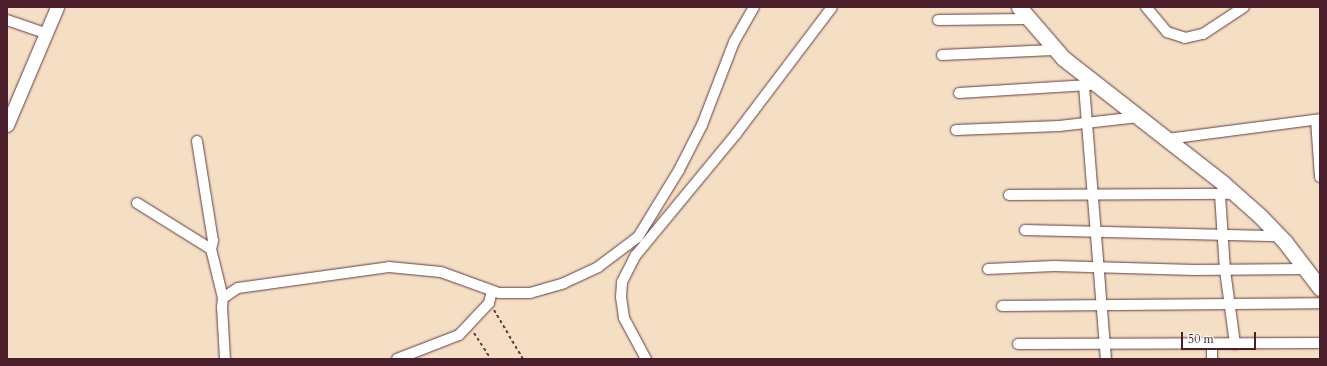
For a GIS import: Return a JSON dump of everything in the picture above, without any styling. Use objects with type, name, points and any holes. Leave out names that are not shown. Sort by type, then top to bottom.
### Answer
[{"type":"highway","points":[[1023,13],[1054,50],[1089,85],[1138,117],[1167,139],[1228,194],[1279,236],[1320,288]]},
{"type":"main road","points":[[7,125],[57,7]]},
{"type":"street","points":[[223,298],[238,288],[389,268],[441,272],[492,291],[530,293],[564,283],[598,267],[638,237],[680,170],[702,125],[734,42],[754,7]]},
{"type":"street","points":[[646,359],[624,318],[620,298],[622,282],[636,255],[736,134],[832,7]]},
{"type":"street","points":[[1146,7],[1167,32],[1185,38],[1203,34],[1244,7]]},
{"type":"street","points":[[938,20],[1023,13]]},
{"type":"street","points":[[7,20],[45,33]]},
{"type":"street","points":[[942,55],[1054,50]]},
{"type":"street","points":[[959,93],[1089,85],[1087,123],[1103,304],[1106,359]]},
{"type":"street","points":[[956,130],[1087,123],[1138,117]]},
{"type":"street","points":[[1167,139],[1318,119],[1320,177]]},
{"type":"street","points":[[197,141],[213,241],[210,249],[223,298],[222,307],[225,359]]},
{"type":"street","points":[[1009,195],[1228,194],[1222,235],[1235,344]]},
{"type":"street","points":[[138,203],[210,249]]},
{"type":"street","points":[[1025,230],[1279,236]]},
{"type":"street","points":[[988,269],[1054,266],[1100,269],[1306,269]]},
{"type":"street","points":[[397,359],[459,335],[489,303],[492,291]]},
{"type":"street","points":[[1002,306],[1320,303]]},
{"type":"street","points":[[1018,344],[1106,345],[1320,343]]},
{"type":"street","points":[[1212,344],[1212,359]]},
{"type":"path","points":[[489,303],[523,359]]},
{"type":"path","points":[[469,326],[491,359]]}]
